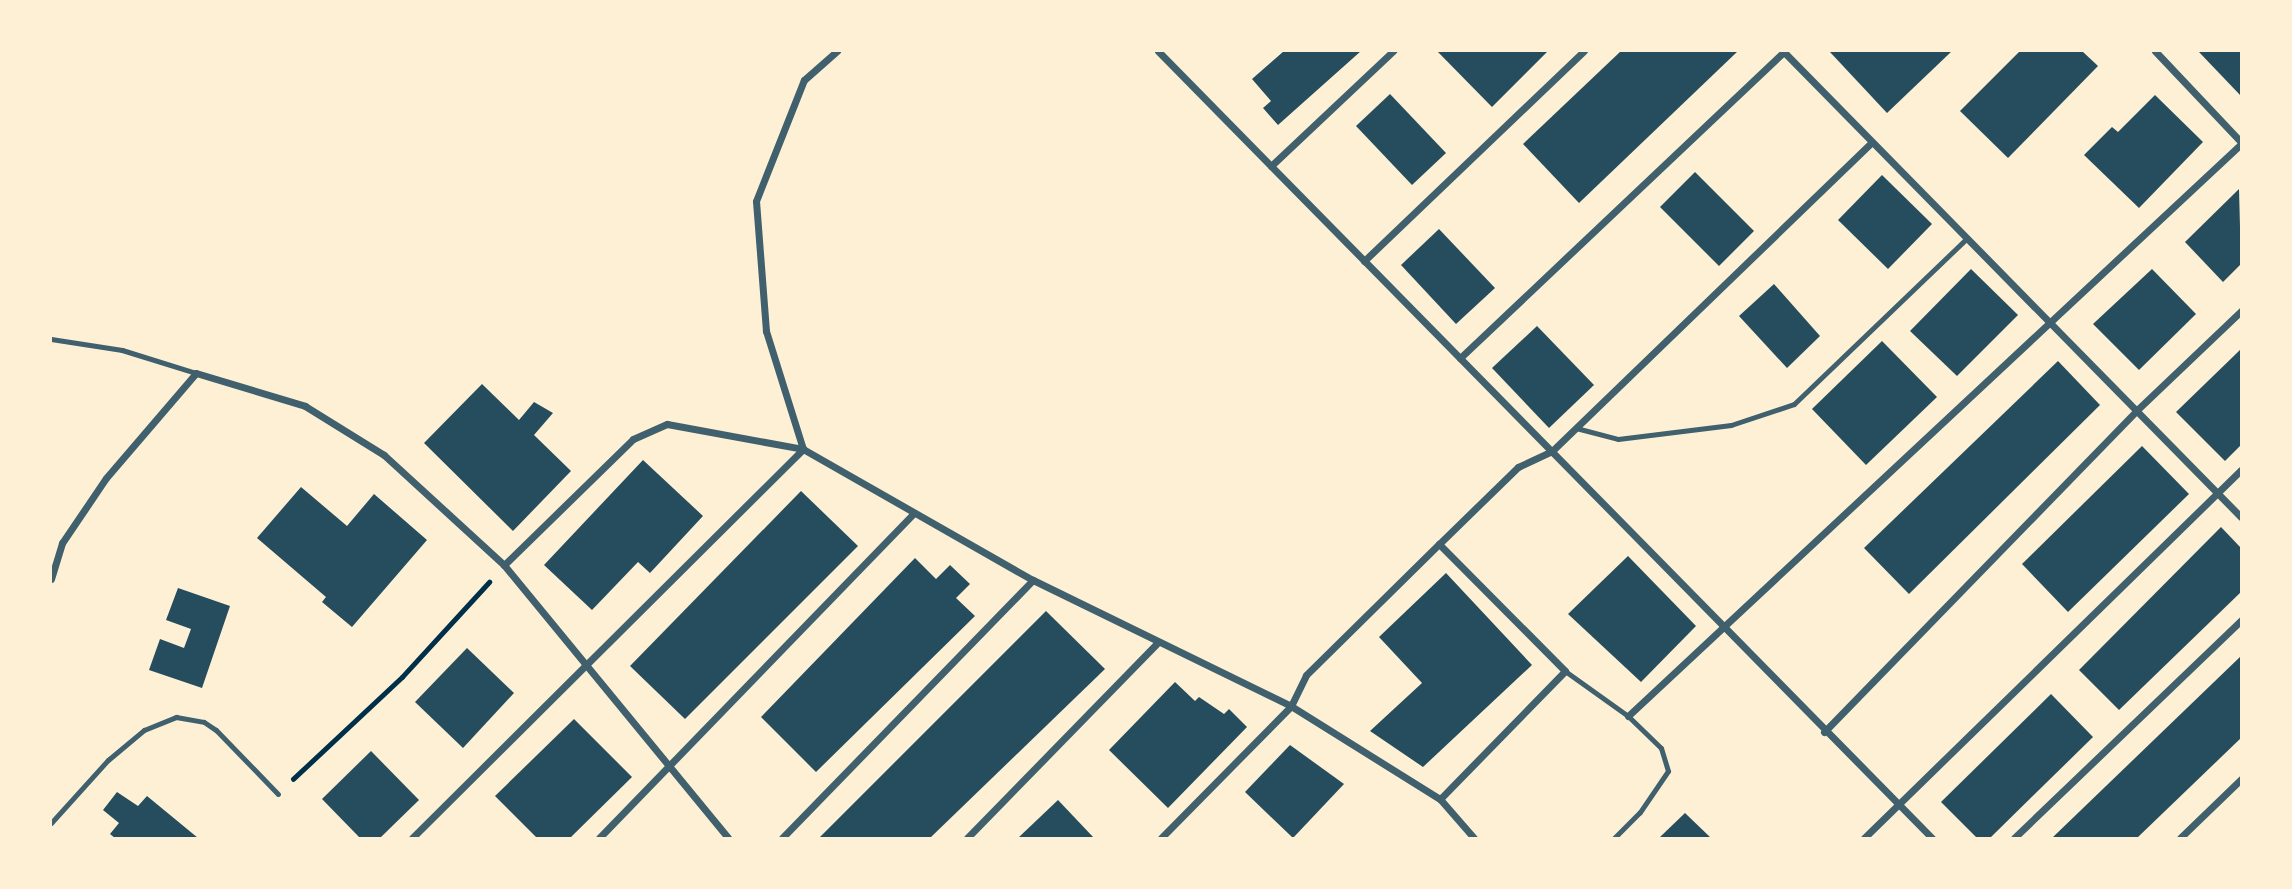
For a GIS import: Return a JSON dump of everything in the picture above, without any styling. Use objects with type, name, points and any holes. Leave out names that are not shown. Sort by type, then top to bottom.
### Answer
[{"type":"street","points":[[803,449],[766,331],[756,201],[804,79],[836,51]]},
{"type":"street","points":[[1157,51],[1552,451],[1824,732],[1932,838]]},
{"type":"street","points":[[1271,166],[1393,51]]},
{"type":"street","points":[[1364,261],[1584,51]]},
{"type":"street","points":[[1460,358],[1784,51],[1871,143],[2052,321],[2241,517]]},
{"type":"street","points":[[1628,716],[2241,143],[2155,51]]},
{"type":"street","points":[[1161,838],[1291,706],[1306,675],[1439,544],[1518,467],[1552,451],[1871,143]]},
{"type":"street","points":[[1824,732],[2137,410],[2241,311]]},
{"type":"street","points":[[51,579],[62,543],[106,478],[196,373],[305,407],[384,455],[504,565],[728,838]]},
{"type":"street","points":[[504,565],[633,439],[667,424],[803,449],[913,514],[1034,580],[1156,643],[1291,706],[1440,799],[1474,838]]},
{"type":"street","points":[[412,838],[803,449]]},
{"type":"street","points":[[1864,838],[2241,470]]},
{"type":"street","points":[[599,838],[913,514]]},
{"type":"street","points":[[1439,544],[1565,671],[1440,799]]},
{"type":"street","points":[[782,838],[1034,580]]},
{"type":"street","points":[[2014,838],[2241,620]]},
{"type":"street","points":[[967,838],[1156,643]]},
{"type":"street","points":[[2180,838],[2241,779]]},
{"type":"lane","points":[[1576,428],[1618,439],[1731,425],[1794,404],[1967,238]]},
{"type":"lane","points":[[51,339],[122,350],[196,373]]},
{"type":"lane","points":[[1565,671],[1628,716],[1661,748],[1668,771],[1640,812],[1614,838]]},
{"type":"lane","points":[[51,823],[135,737],[159,721],[176,718],[204,722],[216,730],[278,794]]},
{"type":"path","points":[[278,794],[402,677],[504,565]]},
{"type":"building","points":[[1284,51],[1361,51],[1278,125],[1263,108],[1271,101],[1252,79]]},
{"type":"building","points":[[1437,51],[1548,51],[1492,107]]},
{"type":"building","points":[[1621,51],[1738,51],[1579,203],[1523,144]]},
{"type":"building","points":[[1829,51],[1952,51],[1887,113]]},
{"type":"building","points":[[2020,51],[2082,51],[2098,66],[2008,158],[1960,111]]},
{"type":"building","points":[[2198,51],[2241,51],[2241,96]]},
{"type":"building","points":[[1390,94],[1446,153],[1412,185],[1356,126]]},
{"type":"building","points":[[2155,95],[2203,142],[2139,208],[2084,155],[2112,127],[2118,132]]},
{"type":"building","points":[[1695,172],[1754,231],[1719,266],[1660,207]]},
{"type":"building","points":[[1882,175],[1932,224],[1888,269],[1838,220]]},
{"type":"building","points":[[2239,189],[2241,264],[2223,282],[2185,242]]},
{"type":"building","points":[[1439,229],[1495,288],[1456,324],[1401,265]]},
{"type":"building","points":[[1971,269],[2018,315],[1957,376],[1910,331]]},
{"type":"building","points":[[2152,269],[2196,314],[2139,370],[2093,324]]},
{"type":"building","points":[[1774,284],[1820,336],[1787,368],[1739,316]]},
{"type":"building","points":[[1537,326],[1594,385],[1549,428],[1492,368]]},
{"type":"building","points":[[1882,341],[1937,397],[1866,465],[1812,409]]},
{"type":"building","points":[[2241,349],[2241,445],[2225,461],[2176,412]]},
{"type":"building","points":[[2058,361],[2100,405],[1909,594],[1864,548]]},
{"type":"building","points":[[482,384],[519,420],[534,402],[553,413],[534,435],[571,471],[513,531],[424,443]]},
{"type":"building","points":[[2142,446],[2189,494],[2068,612],[2022,564]]},
{"type":"building","points":[[643,460],[703,516],[650,573],[638,562],[592,610],[544,565]]},
{"type":"building","points":[[301,487],[347,526],[374,494],[427,540],[352,627],[322,602],[326,597],[257,538]]},
{"type":"building","points":[[801,491],[858,546],[685,719],[630,666]]},
{"type":"building","points":[[2221,527],[2241,548],[2241,592],[2119,710],[2079,670]]},
{"type":"building","points":[[1628,556],[1696,626],[1641,682],[1568,614]]},
{"type":"building","points":[[915,558],[936,579],[950,565],[970,584],[956,598],[975,616],[816,772],[761,717]]},
{"type":"building","points":[[1446,573],[1532,665],[1423,767],[1370,731],[1422,683],[1379,637]]},
{"type":"building","points":[[178,588],[230,606],[202,688],[149,670],[160,639],[184,648],[191,629],[166,620]]},
{"type":"building","points":[[1046,611],[1105,669],[930,838],[819,838]]},
{"type":"building","points":[[467,648],[514,693],[463,748],[415,702]]},
{"type":"building","points":[[2241,656],[2241,738],[2137,838],[2052,838]]},
{"type":"building","points":[[1175,682],[1195,701],[1199,697],[1224,714],[1229,709],[1247,727],[1168,808],[1109,750]]},
{"type":"building","points":[[2051,694],[2093,737],[1990,838],[1977,838],[1941,802]]},
{"type":"building","points":[[574,719],[632,777],[570,838],[537,838],[495,796]]},
{"type":"building","points":[[1290,745],[1344,784],[1293,838],[1245,792]]},
{"type":"building","points":[[371,751],[419,800],[380,838],[360,838],[322,799]]},
{"type":"building","points":[[117,792],[138,806],[147,796],[198,838],[115,838],[110,834],[119,823],[103,810]]},
{"type":"building","points":[[1058,800],[1094,838],[1018,838]]},
{"type":"building","points":[[1685,813],[1711,838],[1659,838]]}]
